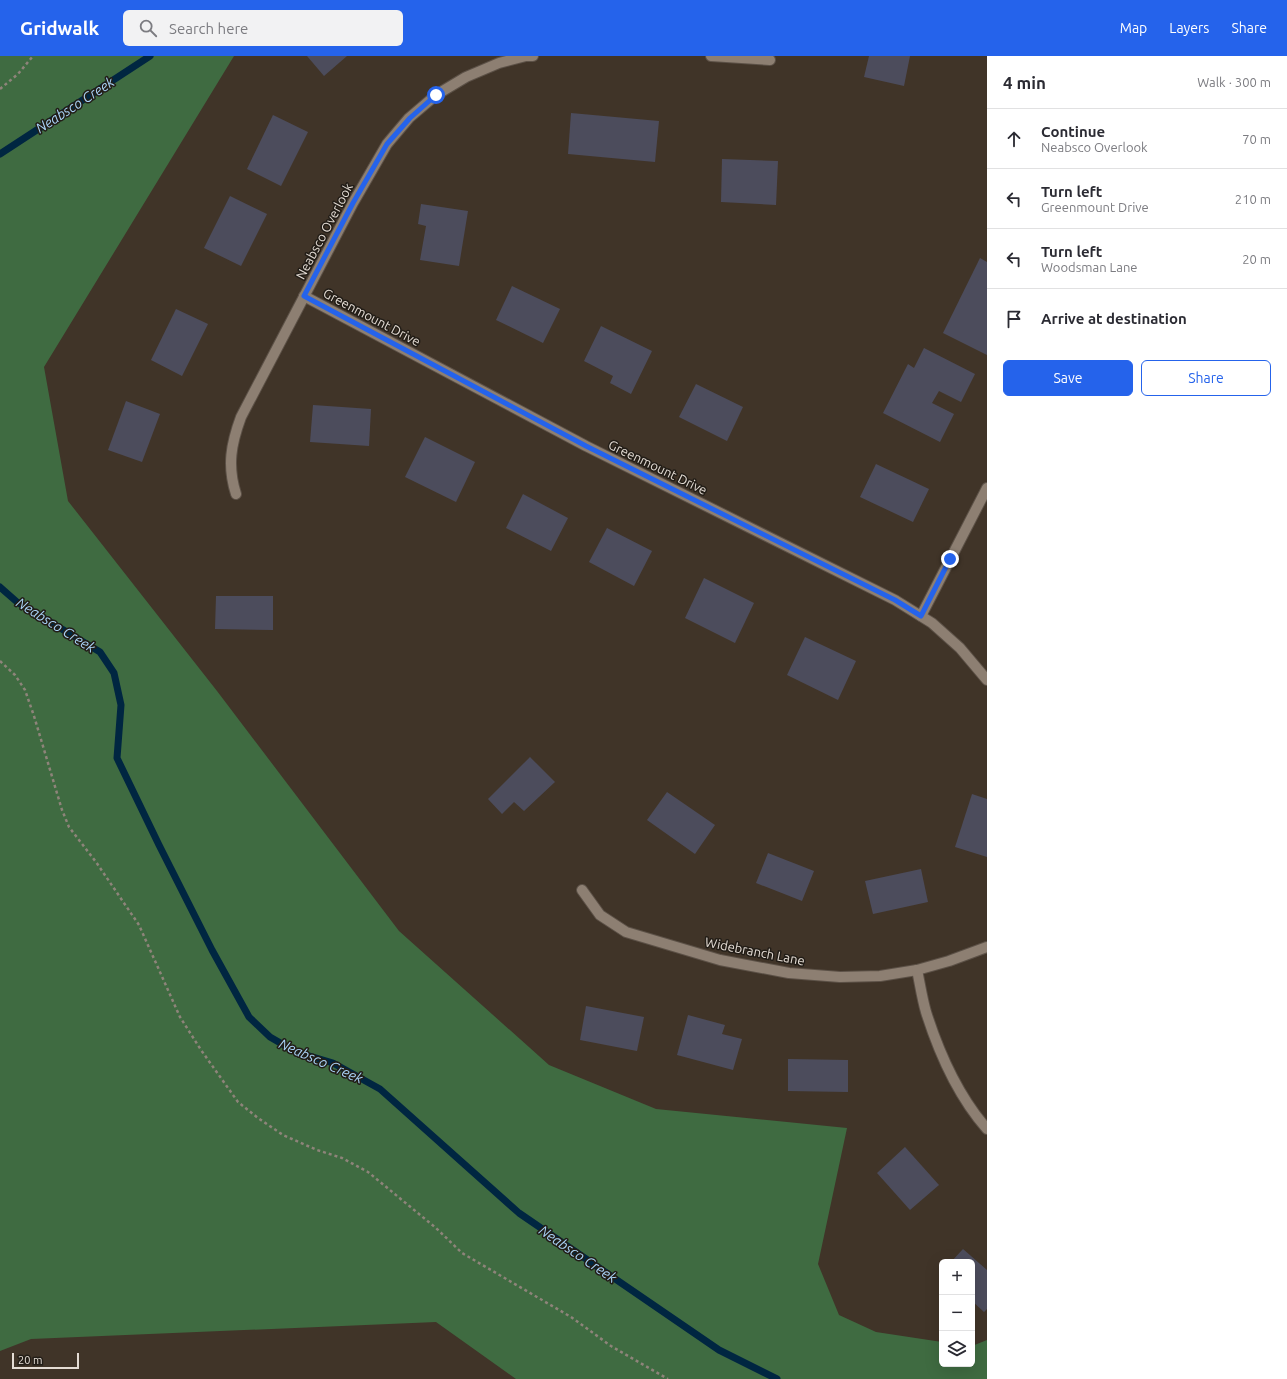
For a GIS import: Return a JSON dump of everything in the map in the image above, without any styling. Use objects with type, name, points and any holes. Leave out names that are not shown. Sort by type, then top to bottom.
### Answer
[{"type":"street","name":"Neabsco Overlook","points":[[236,494],[231,479],[231,454],[236,430],[241,417],[353,203],[387,144],[410,118],[436,95],[466,77],[499,63],[526,56],[533,56]]},
{"type":"street","points":[[711,56],[770,60]]},
{"type":"street","name":"Greenmount Drive","points":[[304,296],[586,446],[895,600],[921,616],[960,648],[987,680]]},
{"type":"street","points":[[921,616],[987,488]]},
{"type":"street","name":"Widebranch Lane","points":[[582,890],[600,915],[626,932],[720,960],[789,973],[840,977],[880,976],[917,970],[949,961],[987,946]]},
{"type":"street","points":[[917,970],[925,1011],[942,1058],[958,1087],[987,1129]]},
{"type":"path","points":[[0,89],[18,74],[33,56]]},
{"type":"path","points":[[0,661],[15,675],[25,690],[62,810],[70,827],[140,925],[180,1017],[201,1050],[238,1102],[283,1135],[317,1150],[342,1158],[368,1172],[436,1228],[462,1253],[571,1317],[611,1346],[668,1379]]},
{"type":"green space","points":[[0,56],[234,56],[44,367],[68,501],[217,691],[399,931],[549,1065],[656,1109],[847,1128],[818,1264],[839,1315],[876,1332],[939,1342],[939,1367],[975,1367],[975,1345],[987,1340],[987,1379],[516,1379],[436,1322],[31,1339],[0,1351]]},
{"type":"building","points":[[307,56],[347,56],[324,76]]},
{"type":"building","points":[[869,56],[910,56],[904,86],[864,77]]},
{"type":"building","points":[[571,113],[659,121],[655,162],[568,154]]},
{"type":"building","points":[[273,115],[308,132],[281,186],[247,169]]},
{"type":"building","points":[[722,159],[778,161],[776,205],[721,202]]},
{"type":"building","points":[[230,196],[267,214],[241,266],[204,248]]},
{"type":"building","points":[[421,204],[468,211],[459,266],[420,260],[426,226],[418,224]]},
{"type":"building","points":[[980,258],[987,262],[987,355],[943,333]]},
{"type":"building","points":[[512,286],[560,309],[543,343],[496,320]]},
{"type":"building","points":[[176,309],[208,324],[182,376],[151,360]]},
{"type":"building","points":[[601,326],[652,351],[631,394],[610,383],[613,376],[584,361]]},
{"type":"building","points":[[924,348],[975,374],[961,402],[939,391],[932,403],[954,414],[940,442],[883,413],[908,364],[914,368]]},
{"type":"building","points":[[696,384],[743,407],[727,441],[679,417]]},
{"type":"building","points":[[126,401],[160,414],[142,462],[108,450]]},
{"type":"building","points":[[313,405],[371,409],[369,446],[310,442]]},
{"type":"building","points":[[425,437],[475,462],[456,502],[405,477]]},
{"type":"building","points":[[876,464],[929,489],[913,522],[860,497]]},
{"type":"building","points":[[523,494],[568,518],[551,551],[506,528]]},
{"type":"building","points":[[607,528],[652,551],[634,586],[589,562]]},
{"type":"building","points":[[704,578],[754,603],[735,643],[685,618]]},
{"type":"building","points":[[216,596],[273,596],[273,630],[215,629]]},
{"type":"building","points":[[805,637],[856,661],[838,700],[787,675]]},
{"type":"building","points":[[530,757],[555,782],[524,811],[514,802],[502,814],[488,799]]},
{"type":"building","points":[[667,792],[715,825],[695,854],[647,820]]},
{"type":"building","points":[[972,794],[987,799],[987,857],[955,847]]},
{"type":"building","points":[[768,853],[814,871],[802,901],[756,883]]},
{"type":"building","points":[[921,869],[928,902],[873,914],[865,881]]},
{"type":"building","points":[[586,1006],[644,1017],[637,1051],[580,1040]]},
{"type":"building","points":[[688,1015],[725,1025],[722,1034],[742,1039],[733,1070],[677,1055]]},
{"type":"building","points":[[788,1059],[848,1060],[848,1092],[788,1091]]},
{"type":"building","points":[[905,1147],[939,1185],[910,1210],[877,1173]]},
{"type":"building","points":[[963,1249],[974,1259],[954,1259]]},
{"type":"building","points":[[975,1260],[987,1270],[987,1309],[984,1312],[975,1304]]},
{"type":"waterway","name":"Neabsco Creek","points":[[0,154],[150,56]]},
{"type":"waterway","name":"Neabsco Creek","points":[[0,587],[17,602],[100,652],[114,673],[121,705],[117,758],[212,950],[249,1017],[270,1037],[296,1052],[333,1063],[380,1089],[519,1213],[719,1350],[777,1379]]},
{"type":"route","points":[[436,95],[410,118],[387,144],[353,203],[304,296],[586,446],[895,600],[921,616],[950,559]]}]
